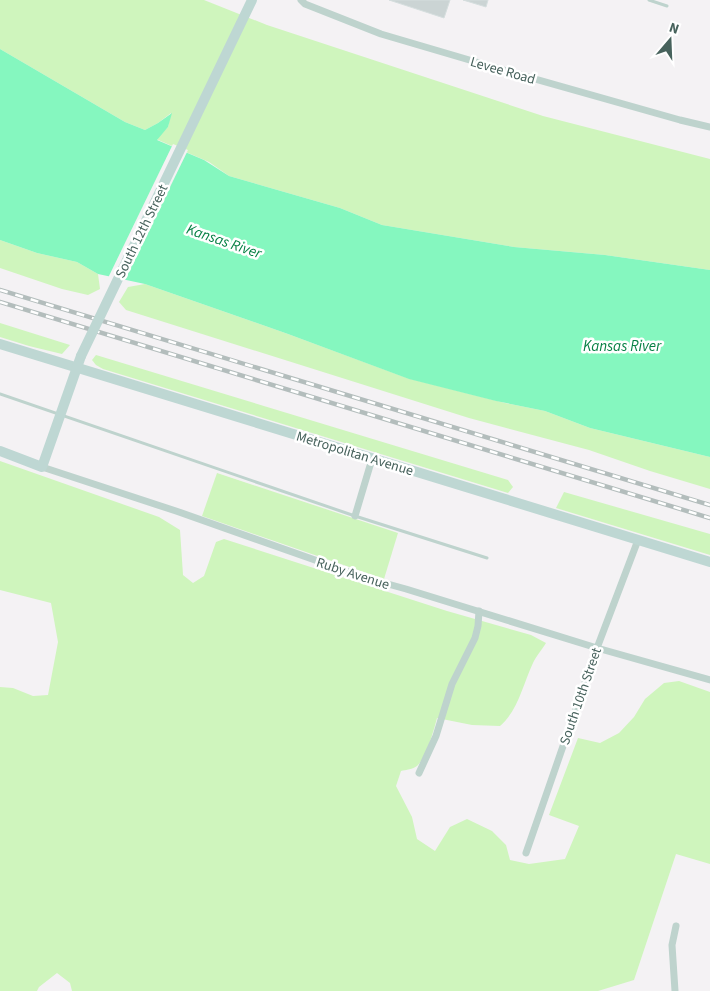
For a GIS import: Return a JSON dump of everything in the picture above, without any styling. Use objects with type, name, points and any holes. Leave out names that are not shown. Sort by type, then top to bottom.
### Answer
[{"type":"main road","name":"South 12th Street","points":[[42,467],[81,356],[252,0]]},
{"type":"main road","name":"Metropolitan Avenue","points":[[0,344],[710,562]]},
{"type":"main road","name":"Ruby Avenue","points":[[0,451],[42,467]]},
{"type":"street","name":"Levee Road","points":[[301,0],[305,4],[381,34],[509,72],[710,127]]},
{"type":"street","points":[[355,516],[372,459]]},
{"type":"street","name":"Ruby Avenue","points":[[42,467],[342,570],[597,648],[710,680]]},
{"type":"street","name":"South 10th Street","points":[[526,852],[597,648],[638,540]]},
{"type":"street","points":[[419,774],[436,736],[452,684],[475,638],[479,611]]},
{"type":"street","points":[[675,991],[672,945],[676,926]]},
{"type":"lane","points":[[649,0],[667,6]]},
{"type":"lane","points":[[0,394],[355,516],[487,558]]},
{"type":"shaded area","points":[[0,0],[204,0],[267,25],[543,116],[710,159],[710,270],[605,255],[514,247],[382,225],[340,208],[229,176],[209,162],[156,139],[168,127],[171,113],[145,130],[125,122],[0,49]]},
{"type":"shaded area","points":[[0,240],[37,253],[77,262],[98,274],[100,289],[88,295],[62,289],[0,268]]},
{"type":"shaded area","points":[[145,284],[407,378],[505,403],[545,411],[590,428],[710,457],[710,489],[589,450],[469,418],[126,310],[119,302],[128,287]]},
{"type":"shaded area","points":[[0,323],[70,345],[62,354],[0,337]]},
{"type":"shaded area","points":[[96,355],[508,480],[513,487],[508,493],[103,369],[92,360]]},
{"type":"shaded area","points":[[0,461],[159,517],[180,530],[183,575],[193,583],[204,576],[216,542],[224,539],[447,611],[531,635],[546,643],[534,660],[516,705],[500,726],[472,725],[437,718],[424,757],[414,768],[401,771],[396,786],[412,817],[417,839],[435,851],[450,827],[467,819],[492,831],[506,845],[510,860],[529,864],[565,859],[579,826],[549,815],[578,738],[600,743],[619,733],[634,717],[645,699],[664,683],[679,681],[710,692],[710,864],[676,854],[634,980],[598,991],[72,991],[70,983],[57,973],[39,987],[37,991],[0,991],[0,687],[13,688],[33,696],[48,695],[58,642],[51,603],[0,590]]},
{"type":"shaded area","points":[[217,473],[398,533],[384,579],[202,516]]},
{"type":"shaded area","points":[[564,492],[710,534],[710,555],[556,508]]},
{"type":"water","name":"Kansas River","points":[[0,49],[125,122],[145,130],[172,113],[168,127],[157,140],[204,160],[229,176],[340,208],[382,225],[514,247],[605,255],[710,270],[710,457],[590,428],[545,411],[409,379],[145,284],[98,274],[77,262],[37,253],[0,240]]},
{"type":"pier","points":[[173,144],[188,150],[124,282],[108,278]]},
{"type":"building","points":[[389,0],[450,0],[444,18]]},
{"type":"building","points":[[463,0],[488,0],[486,7]]},
{"type":"railway","points":[[0,290],[710,505]]},
{"type":"railway","points":[[0,302],[710,518]]}]
